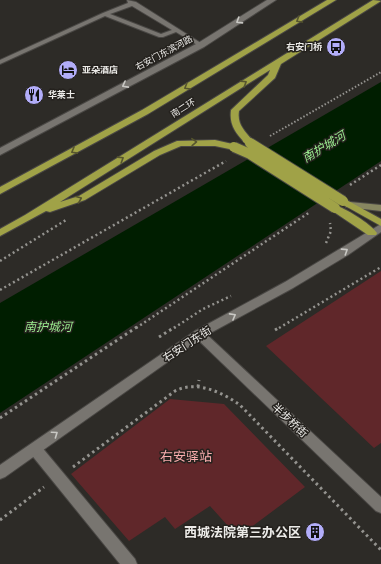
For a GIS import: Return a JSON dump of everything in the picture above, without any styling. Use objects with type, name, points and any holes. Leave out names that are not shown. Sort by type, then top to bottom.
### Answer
[{"type":"highway","name":"南二环","points":[[0,191],[145,112],[332,0]]},
{"type":"highway","name":"南二环","points":[[0,233],[29,217],[376,2]]},
{"type":"highway","points":[[278,62],[272,76],[235,110],[233,117],[236,128],[257,148],[343,205],[359,222],[376,230]]},
{"type":"highway","points":[[29,217],[82,198],[157,153],[180,143],[215,142],[234,147],[250,154],[343,205],[381,223]]},
{"type":"main road","points":[[343,205],[381,208]]},
{"type":"street","name":"右安门东滨河路","points":[[0,152],[201,45],[272,0]]},
{"type":"street","name":"右安门东街","points":[[0,473],[200,334],[289,285],[344,252],[376,230]]},
{"type":"street","name":"半步桥街","points":[[200,334],[381,506]]},
{"type":"street","points":[[35,449],[130,564]]},
{"type":"lane","points":[[0,62],[131,2],[201,45]]},
{"type":"lane","points":[[105,14],[161,36],[176,30]]},
{"type":"path","points":[[264,139],[381,72]]},
{"type":"path","points":[[0,290],[229,159]]},
{"type":"path","points":[[348,187],[381,165]]},
{"type":"path","points":[[0,418],[315,209]]},
{"type":"path","points":[[322,246],[326,242],[331,230],[328,218]]},
{"type":"path","points":[[275,330],[381,267]]},
{"type":"path","points":[[159,337],[203,309],[236,294]]},
{"type":"path","points":[[198,388],[199,380]]},
{"type":"path","points":[[0,520],[164,398],[179,389],[187,387],[224,394],[240,405],[381,550]]},
{"type":"green space","points":[[381,271],[381,443],[374,448],[266,346]]},
{"type":"green space","name":"右安驿站","points":[[170,399],[224,404],[305,487],[238,537],[210,506],[175,529],[165,517],[129,541],[71,474]]},
{"type":"water","name":"南护城河","points":[[381,82],[381,161],[0,413],[0,303]]},
{"type":"place","name":"右安门桥","points":[[336,47]]},
{"type":"place","name":"亚朵酒店","points":[[68,70]]},
{"type":"place","name":"华莱士","points":[[34,95]]},
{"type":"place","name":"西城法院第三办公区","points":[[315,532]]}]
